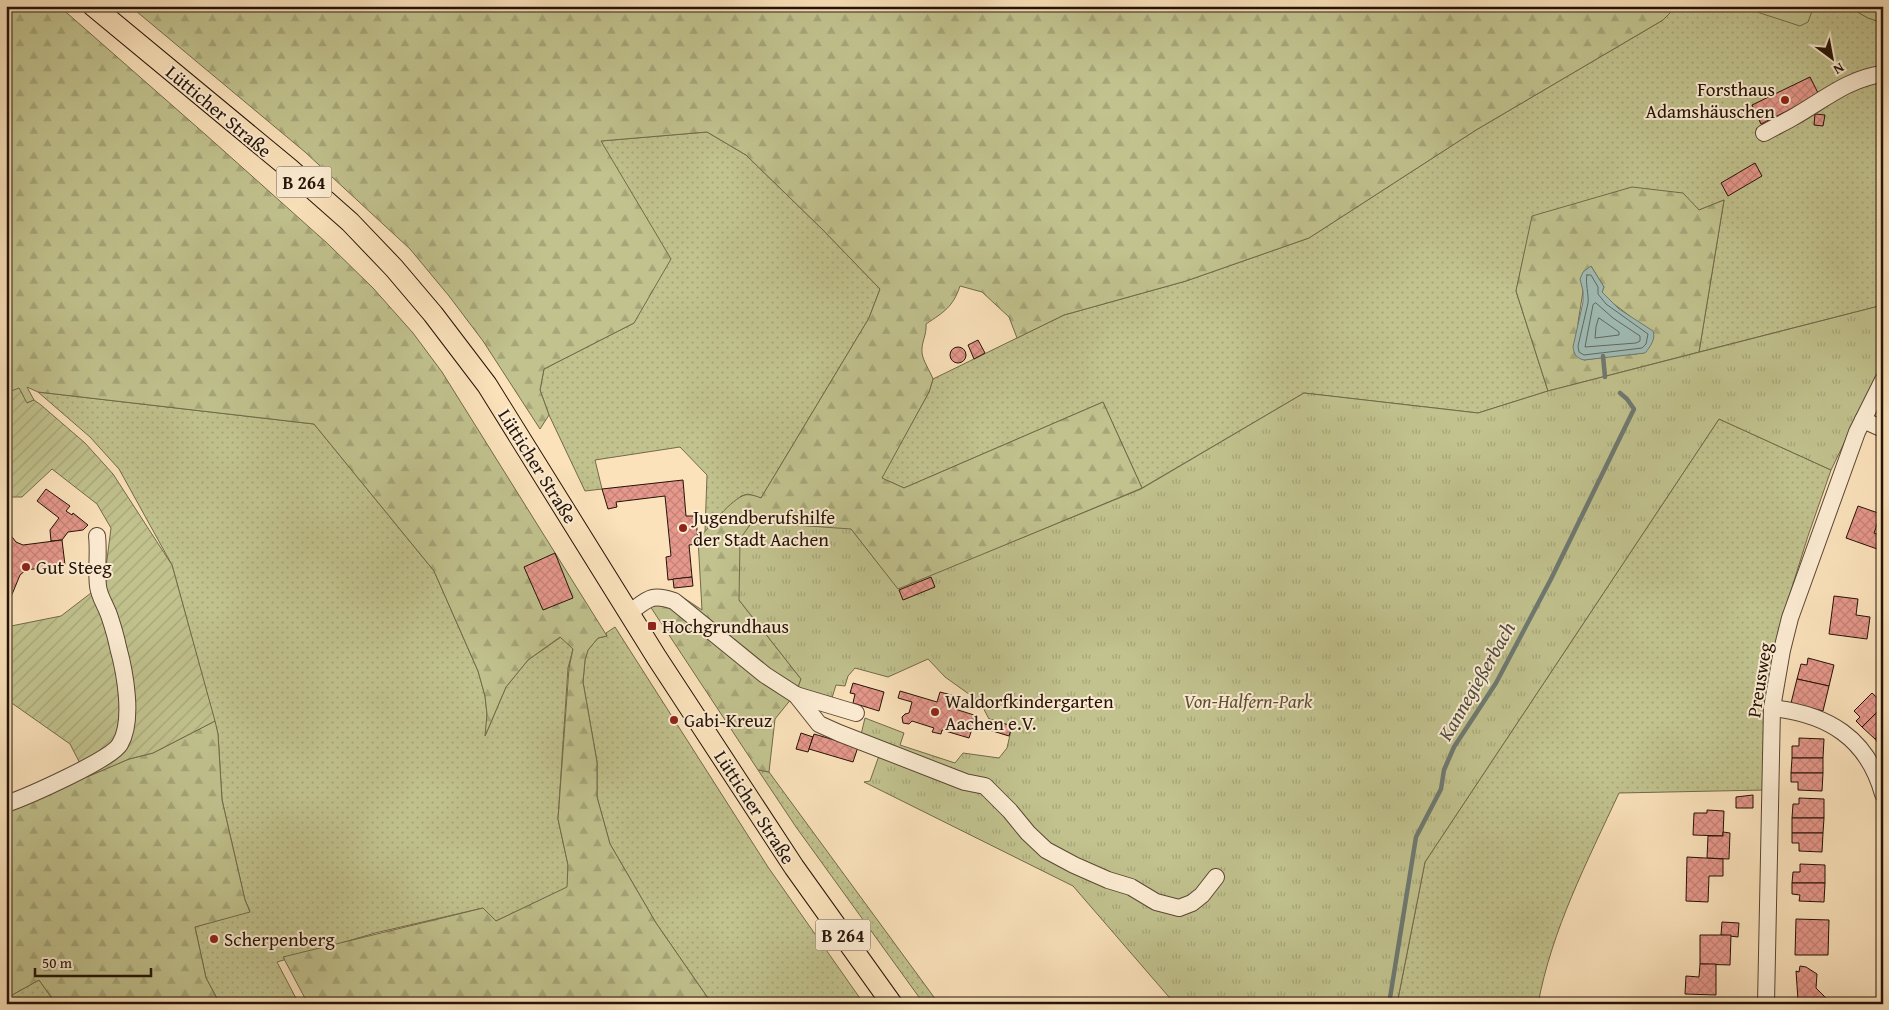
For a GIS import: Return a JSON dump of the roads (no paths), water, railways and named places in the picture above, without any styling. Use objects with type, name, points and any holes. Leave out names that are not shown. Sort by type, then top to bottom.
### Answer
[{"type":"main road","name":"Lütticher Straße","points":[[93,6],[290,169],[350,222],[394,268],[433,314],[487,385],[629,613],[794,867],[892,1004]]},
{"type":"street","points":[[1764,132],[1792,118],[1839,89],[1862,79],[1883,74]]},
{"type":"street","name":"Preusweg","points":[[1766,1004],[1772,708],[1782,650],[1790,618],[1857,432],[1883,380]]},
{"type":"street","points":[[1863,420],[1883,429]]},
{"type":"street","points":[[6,804],[27,796],[107,756],[119,746],[124,735],[127,718],[124,672],[110,617],[98,587],[99,554],[97,536]]},
{"type":"street","points":[[629,613],[651,598],[658,596],[674,601],[765,675],[796,695],[856,713]]},
{"type":"street","points":[[796,695],[820,724],[964,782],[984,786],[1010,811],[1028,834],[1046,850],[1074,866],[1131,887],[1156,902],[1179,908],[1192,903],[1202,895],[1216,877]]},
{"type":"street","points":[[1772,708],[1795,711],[1826,721],[1845,733],[1860,748],[1873,767],[1883,794]]},
{"type":"water","points":[[1591,266],[1604,287],[1602,292],[1619,309],[1653,331],[1651,346],[1645,353],[1584,360],[1575,354],[1573,347],[1583,302],[1580,279],[1583,272]]},
{"type":"waterway","points":[[1603,356],[1605,377]]},
{"type":"waterway","name":"Kannegießerbach","points":[[1389,1004],[1416,837],[1441,789],[1444,770],[1454,747],[1496,683],[1551,579],[1634,409],[1620,393]]},
{"type":"place","name":"Forsthaus Adamshäuschen","points":[[1785,100]]},
{"type":"place","name":"Jugendberufshilfe der Stadt Aachen","points":[[683,528]]},
{"type":"place","name":"Gut Steeg","points":[[26,567]]},
{"type":"place","name":"Hochgrundhaus","points":[[652,626]]},
{"type":"place","name":"Waldorfkindergarten Aachen e.V.","points":[[935,712]]},
{"type":"place","name":"Gabi-Kreuz","points":[[674,720]]},
{"type":"place","name":"Scherpenberg","points":[[214,939]]},
{"type":"park label","name":"Von-Halfern-Park","points":[[1248,701]]}]
